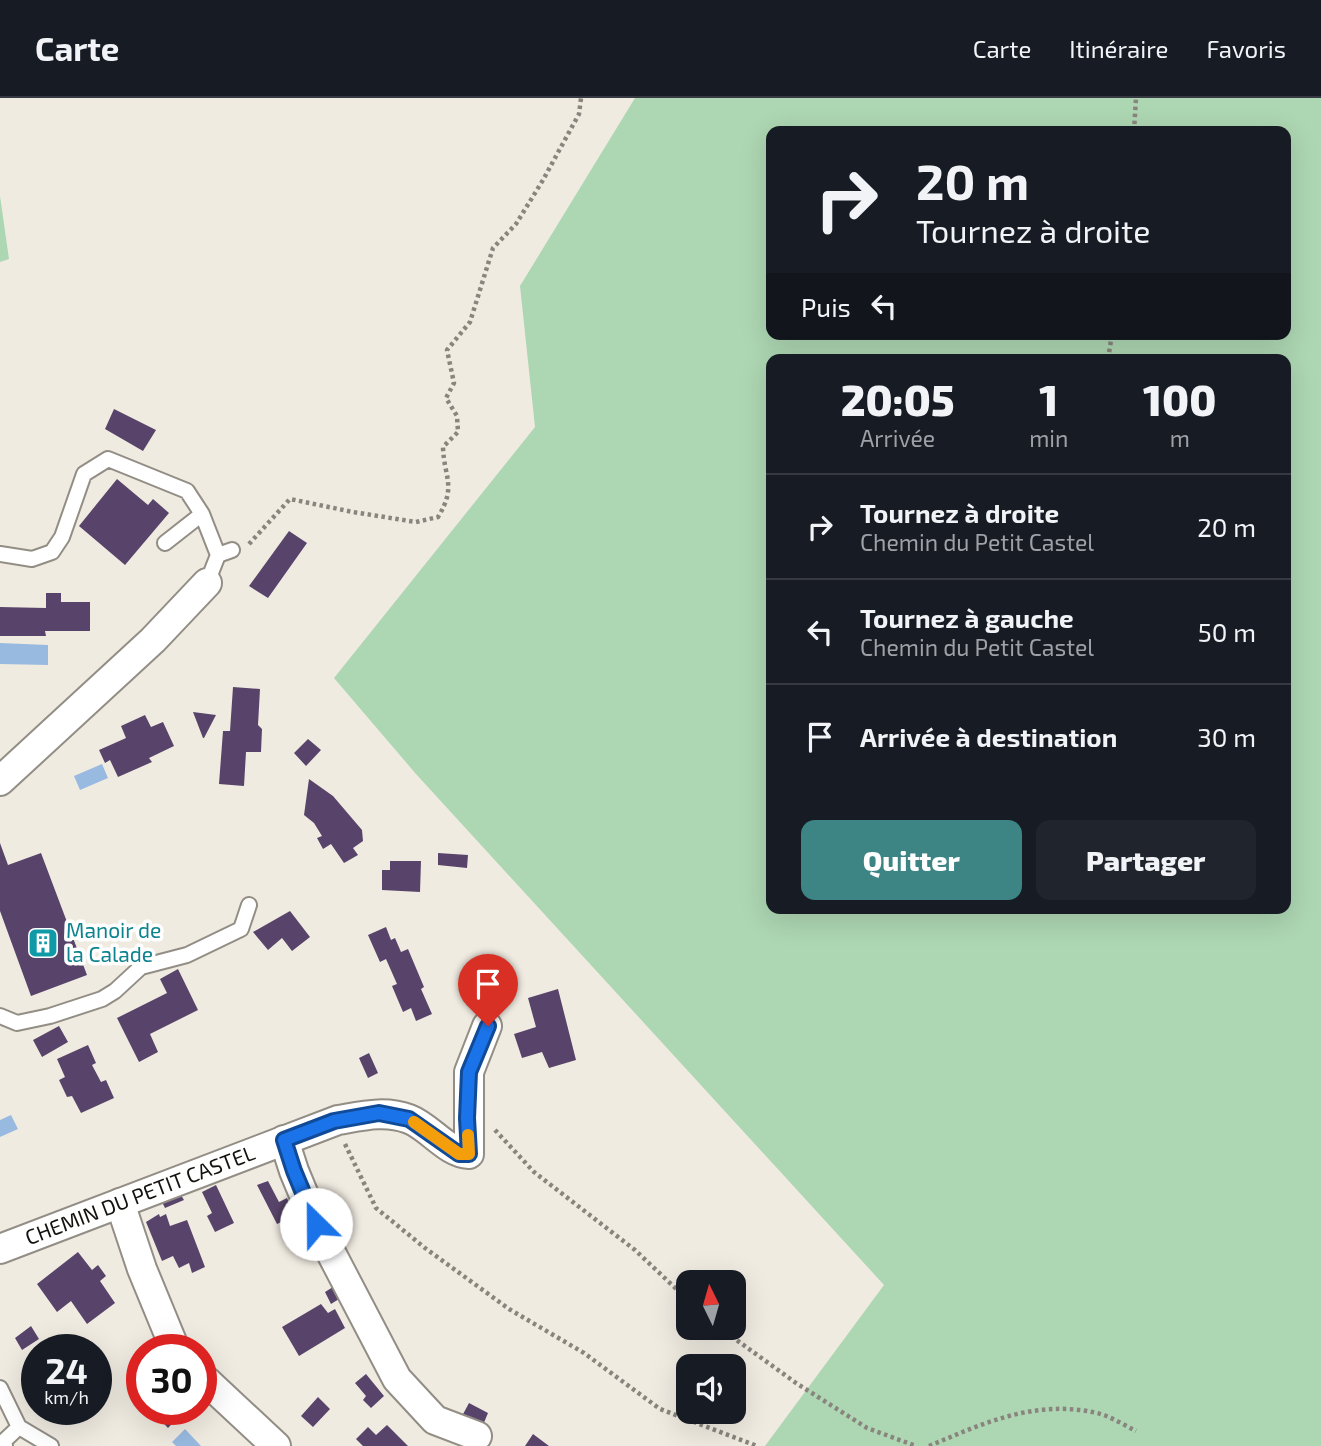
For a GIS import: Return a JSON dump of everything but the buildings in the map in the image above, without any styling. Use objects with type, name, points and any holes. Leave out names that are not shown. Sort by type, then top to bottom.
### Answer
[{"type":"street","points":[[0,781],[153,639],[208,583]]},
{"type":"street","name":"CHEMIN DU PETIT CASTEL","points":[[0,1249],[334,1121],[379,1113],[409,1119],[459,1154],[469,1154],[469,1072],[488,1026]]},
{"type":"street","points":[[284,1140],[316,1224],[397,1379],[435,1420],[477,1436]]},
{"type":"street","points":[[120,1203],[142,1269],[169,1334]]},
{"type":"street","points":[[217,1391],[276,1446]]},
{"type":"lane","points":[[0,554],[32,559],[52,552],[62,537],[84,474],[108,459],[187,491],[225,553],[208,583]]},
{"type":"lane","points":[[165,543],[202,514]]},
{"type":"lane","points":[[0,1016],[17,1023],[50,1016],[102,999],[141,967],[187,955],[240,929],[249,905]]},
{"type":"lane","points":[[0,1388],[19,1427],[51,1446]]},
{"type":"lane","points":[[5,1446],[3,1442],[19,1427]]},
{"type":"path","points":[[250,544],[290,499],[416,522],[438,517],[447,502],[450,482],[443,447],[458,432],[457,416],[446,398],[454,383],[446,350],[470,322],[493,248],[516,224],[543,180],[579,114],[581,98]]},
{"type":"path","points":[[1134,126],[1136,98]]},
{"type":"path","points":[[468,1102],[534,1172],[635,1250],[676,1289]]},
{"type":"path","points":[[334,1121],[376,1208],[425,1248],[509,1308],[584,1353],[660,1409],[728,1437],[758,1446]]},
{"type":"path","points":[[737,1340],[796,1383],[867,1428],[916,1446]]},
{"type":"path","points":[[929,1446],[989,1421],[1045,1408],[1098,1413],[1136,1431]]},
{"type":"green space","points":[[635,98],[1321,98],[1321,1446],[765,1446],[884,1285],[416,774],[334,678],[535,427],[520,286]]},
{"type":"green space","points":[[0,196],[9,259],[0,262]]},
{"type":"water","points":[[0,643],[48,645],[48,665],[0,664]]},
{"type":"water","points":[[102,764],[108,778],[80,790],[74,776]]},
{"type":"water","points":[[11,1115],[18,1129],[0,1137],[0,1120]]},
{"type":"water","points":[[185,1429],[201,1446],[176,1446],[172,1442]]},
{"type":"slow traffic","points":[[414,1122],[436,1135],[459,1154],[469,1154],[468,1135]]},
{"type":"place","name":"Manoir de la Calade","points":[[43,943]]},
{"type":"route","points":[[316,1224],[284,1140],[334,1121],[379,1113],[409,1119],[436,1135],[459,1154],[469,1154],[469,1072],[488,1026]]}]
